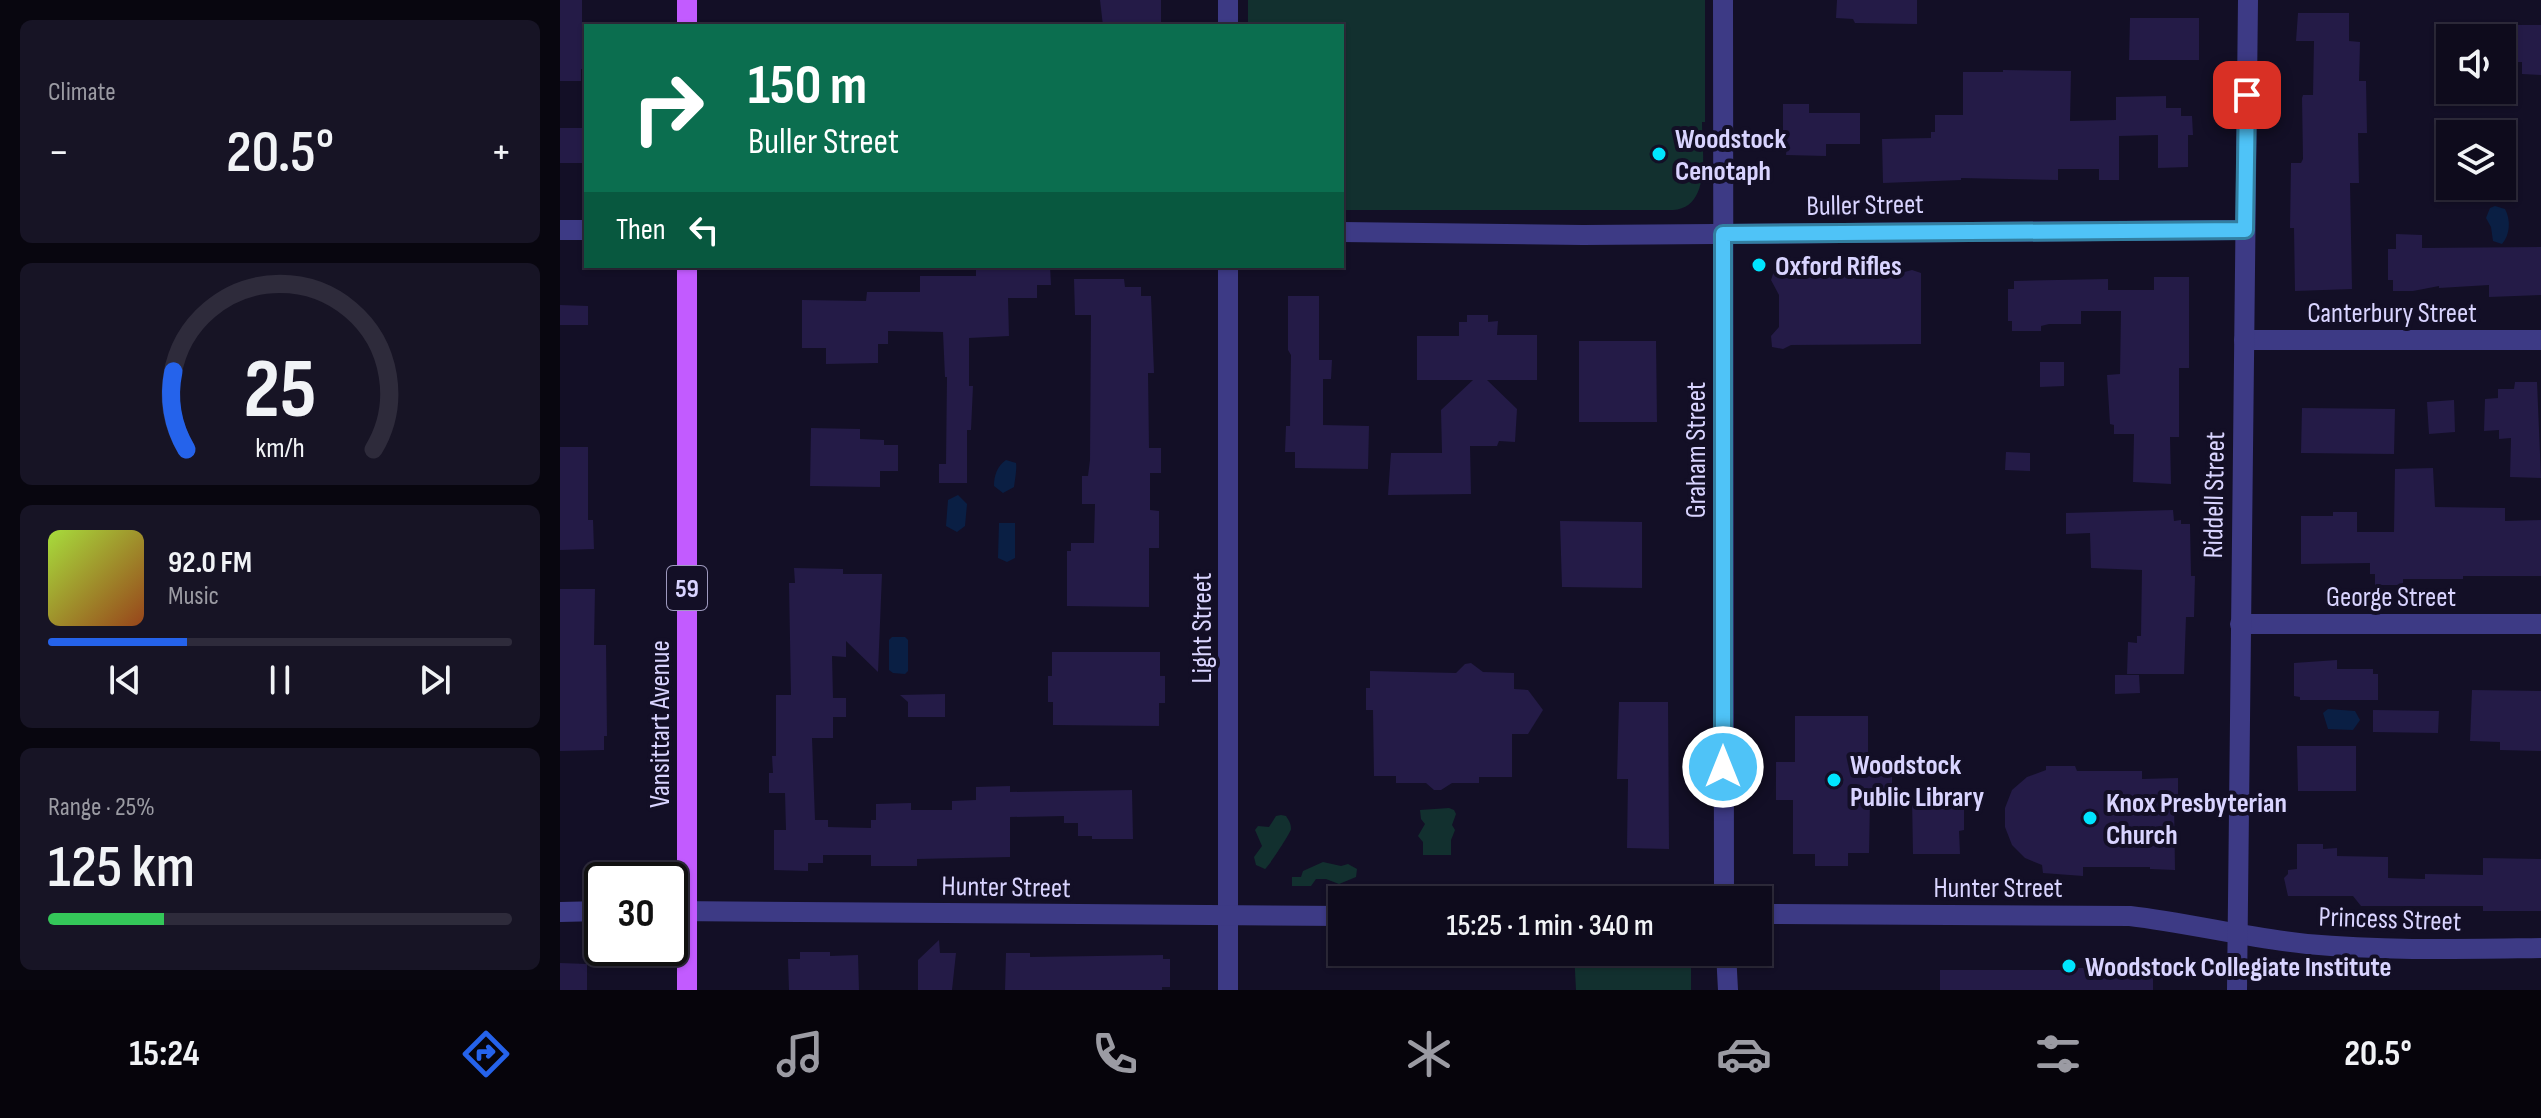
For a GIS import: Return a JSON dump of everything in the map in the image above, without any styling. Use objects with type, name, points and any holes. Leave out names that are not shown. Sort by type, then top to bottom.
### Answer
[{"type":"main road","points":[[687,0],[687,24]]},
{"type":"main road","name":"Vansittart Avenue","points":[[679,862],[687,268]]},
{"type":"main road","name":"Vansittart Avenue","points":[[684,966],[687,990]]},
{"type":"street","points":[[1228,0],[1228,24]]},
{"type":"street","name":"Graham Street","points":[[1723,0],[1724,886]]},
{"type":"street","name":"Riddell Street","points":[[2237,990],[2248,0]]},
{"type":"street","points":[[560,230],[584,230]]},
{"type":"street","name":"Buller Street","points":[[1344,232],[1723,234],[2245,230]]},
{"type":"street","name":"Light Street","points":[[1228,268],[1228,990]]},
{"type":"street","name":"Canterbury Street","points":[[2244,340],[2541,340]]},
{"type":"street","name":"George Street","points":[[2240,624],[2541,624]]},
{"type":"street","name":"Hunter Street","points":[[688,910],[1328,916]]},
{"type":"street","points":[[560,912],[584,911]]},
{"type":"street","name":"Hunter Street","points":[[1772,914],[2130,916],[2238,932]]},
{"type":"street","name":"Princess Street","points":[[2238,932],[2303,943],[2367,948],[2541,948]]},
{"type":"street","points":[[1727,966],[1728,990]]},
{"type":"green space","points":[[1248,0],[1705,0],[1705,122],[1702,122],[1703,161],[1699,188],[1694,199],[1685,207],[1673,210],[1344,210],[1344,24],[1248,24]]},
{"type":"green space","points":[[1449,808],[1456,814],[1452,825],[1455,830],[1451,855],[1423,855],[1423,842],[1418,836],[1425,824],[1420,810]]},
{"type":"green space","points":[[1276,816],[1286,816],[1291,829],[1265,869],[1256,865],[1254,857],[1262,846],[1255,830],[1258,826],[1269,827]]},
{"type":"green space","points":[[1323,862],[1341,866],[1348,864],[1357,869],[1356,877],[1339,884],[1316,879],[1311,886],[1292,886],[1292,877],[1301,877],[1303,871]]},
{"type":"green space","points":[[1575,966],[1691,966],[1691,990],[1576,990]]},
{"type":"water","points":[[2490,208],[2505,209],[2508,218],[2508,232],[2502,244],[2493,241],[2486,218]]},
{"type":"water","points":[[1006,460],[1016,463],[1016,471],[1014,487],[1003,493],[994,486],[994,482],[998,468]]},
{"type":"water","points":[[958,495],[967,504],[965,526],[957,532],[946,526],[948,500]]},
{"type":"water","points":[[999,523],[1015,523],[1015,558],[1007,562],[998,558]]},
{"type":"water","points":[[892,637],[908,640],[908,671],[905,674],[889,670],[889,640]]},
{"type":"water","points":[[2328,709],[2355,711],[2360,720],[2353,730],[2328,729],[2323,713]]},
{"type":"building","points":[[560,0],[582,0],[584,69],[581,69],[581,81],[560,81]]},
{"type":"building","points":[[1100,0],[1161,0],[1161,24],[1103,24]]},
{"type":"building","points":[[1837,0],[1917,0],[1917,24],[1855,23],[1853,19],[1836,18]]},
{"type":"building","points":[[2298,13],[2349,13],[2349,41],[2360,42],[2359,81],[2366,81],[2367,133],[2358,133],[2359,183],[2350,183],[2352,289],[2295,291],[2294,228],[2290,228],[2291,163],[2301,163],[2303,159],[2302,98],[2303,95],[2313,95],[2314,41],[2296,41]]},
{"type":"building","points":[[2130,18],[2199,18],[2199,60],[2129,60]]},
{"type":"building","points":[[2516,25],[2541,25],[2541,75],[2522,74],[2522,62],[2516,62]]},
{"type":"building","points":[[2071,71],[2070,121],[2116,120],[2116,97],[2166,96],[2166,108],[2181,108],[2181,116],[2192,116],[2193,135],[2188,135],[2188,167],[2158,168],[2158,135],[2119,136],[2119,180],[2099,180],[2099,169],[2058,169],[2058,180],[1961,178],[1883,183],[1882,139],[1931,138],[1931,132],[1935,132],[1935,115],[1963,115],[1963,72]]},
{"type":"building","points":[[1783,104],[1809,104],[1809,113],[1860,113],[1860,144],[1826,144],[1826,156],[1786,155]]},
{"type":"building","points":[[560,128],[584,128],[582,163],[560,163]]},
{"type":"building","points":[[2396,234],[2422,235],[2422,248],[2541,247],[2541,295],[2489,297],[2489,285],[2393,291],[2393,280],[2388,280],[2388,249],[2396,249]]},
{"type":"building","points":[[976,268],[1050,268],[1051,285],[1037,285],[1037,298],[1008,298],[1009,336],[969,338],[969,386],[973,386],[971,430],[967,430],[967,483],[939,483],[939,464],[946,464],[947,377],[943,332],[888,331],[888,344],[878,344],[878,363],[826,364],[826,348],[802,348],[802,300],[866,301],[867,292],[920,292],[920,276],[976,276]]},
{"type":"building","points":[[1784,268],[1795,276],[1893,275],[1912,270],[1921,273],[1921,344],[1772,347],[1771,336],[1779,327],[1779,295],[1771,280],[1774,271]]},
{"type":"building","points":[[2154,277],[2189,277],[2189,368],[2179,368],[2179,437],[2170,437],[2171,484],[2133,482],[2134,434],[2114,434],[2114,425],[2110,424],[2107,375],[2120,374],[2121,311],[2081,311],[2081,324],[2049,324],[2041,326],[2041,331],[2012,331],[2012,321],[2008,321],[2008,289],[2014,289],[2014,281],[2108,279],[2108,290],[2154,290]]},
{"type":"building","points":[[1074,279],[1124,279],[1125,287],[1141,287],[1141,296],[1151,296],[1154,373],[1148,373],[1149,448],[1161,448],[1161,473],[1150,473],[1150,510],[1159,511],[1159,548],[1149,548],[1149,607],[1067,606],[1067,551],[1071,551],[1071,543],[1094,543],[1095,504],[1082,504],[1082,476],[1088,476],[1090,460],[1091,315],[1075,315]]},
{"type":"building","points":[[1288,296],[1319,296],[1319,360],[1332,360],[1331,379],[1323,379],[1323,425],[1369,426],[1368,469],[1295,468],[1295,452],[1285,452],[1286,426],[1290,426]]},
{"type":"building","points":[[560,305],[588,306],[588,325],[560,325]]},
{"type":"building","points":[[1467,315],[1488,315],[1488,322],[1498,321],[1497,335],[1537,335],[1537,380],[1487,380],[1517,409],[1515,442],[1499,441],[1497,446],[1470,446],[1471,494],[1388,495],[1391,453],[1442,453],[1441,410],[1473,380],[1417,380],[1417,336],[1459,336],[1459,322],[1467,322]]},
{"type":"building","points":[[1579,341],[1656,341],[1657,422],[1579,422]]},
{"type":"building","points":[[2040,362],[2064,362],[2064,386],[2040,387]]},
{"type":"building","points":[[2515,382],[2537,382],[2541,478],[2510,477],[2511,438],[2499,439],[2499,430],[2484,431],[2485,399],[2498,398],[2498,389],[2514,389]]},
{"type":"building","points":[[2454,400],[2455,432],[2429,434],[2427,402]]},
{"type":"building","points":[[2302,408],[2395,409],[2394,454],[2301,453]]},
{"type":"building","points":[[811,428],[860,429],[860,439],[884,440],[884,445],[898,445],[898,471],[880,471],[880,487],[810,486]]},
{"type":"building","points":[[560,447],[588,447],[588,520],[593,520],[594,549],[560,550]]},
{"type":"building","points":[[2006,452],[2030,453],[2030,471],[2005,470]]},
{"type":"building","points":[[2433,468],[2435,507],[2505,508],[2505,521],[2541,520],[2541,576],[2403,579],[2403,585],[2375,585],[2375,574],[2370,574],[2370,563],[2301,564],[2301,516],[2357,512],[2357,532],[2394,532],[2395,469]]},
{"type":"building","points":[[2173,510],[2174,521],[2190,524],[2191,576],[2195,576],[2194,617],[2186,617],[2184,674],[2127,674],[2128,642],[2137,643],[2137,636],[2141,636],[2142,570],[2091,568],[2090,533],[2066,534],[2066,513]]},
{"type":"building","points":[[1560,521],[1642,522],[1642,588],[1562,587]]},
{"type":"building","points":[[794,568],[843,569],[843,574],[882,574],[878,672],[846,641],[846,657],[832,656],[833,698],[846,698],[846,717],[833,717],[833,738],[812,738],[815,820],[828,820],[828,827],[871,828],[871,820],[876,820],[876,804],[911,803],[911,810],[952,810],[952,801],[976,800],[976,787],[1010,786],[1010,792],[1132,790],[1133,839],[1078,836],[1078,823],[1064,823],[1064,816],[1010,817],[1010,857],[917,859],[917,866],[871,866],[871,855],[823,855],[823,863],[808,863],[808,871],[774,870],[774,830],[786,830],[785,793],[769,793],[769,773],[773,773],[772,756],[776,756],[776,695],[791,695],[789,583],[795,583]]},
{"type":"building","points":[[560,589],[595,589],[594,645],[606,645],[607,736],[604,736],[604,750],[560,751]]},
{"type":"building","points":[[1052,652],[1160,652],[1160,676],[1165,676],[1165,703],[1159,703],[1159,726],[1053,725],[1053,702],[1048,702]]},
{"type":"building","points":[[2337,660],[2337,669],[2373,669],[2373,674],[2378,674],[2378,700],[2300,700],[2300,697],[2294,696],[2294,663]]},
{"type":"building","points":[[1471,663],[1483,672],[1514,673],[1514,689],[1528,690],[1543,710],[1528,734],[1512,734],[1512,777],[1479,777],[1479,783],[1452,783],[1441,790],[1434,790],[1426,783],[1396,783],[1396,776],[1374,776],[1373,710],[1366,710],[1370,671],[1456,673],[1465,664]]},
{"type":"building","points":[[2115,675],[2139,675],[2140,693],[2115,694]]},
{"type":"building","points":[[2472,690],[2541,691],[2541,751],[2500,750],[2500,742],[2470,741]]},
{"type":"building","points":[[945,694],[945,717],[908,717],[908,702],[900,695]]},
{"type":"building","points":[[1619,702],[1668,702],[1669,849],[1627,848],[1628,779],[1617,779]]},
{"type":"building","points":[[2373,710],[2439,711],[2438,733],[2373,732]]},
{"type":"building","name":"Woodstock Public Library","points":[[1795,716],[1868,716],[1868,762],[1892,762],[1892,799],[1870,799],[1869,853],[1848,853],[1848,866],[1815,866],[1815,854],[1793,854],[1793,800],[1776,800],[1776,762],[1795,762]]},
{"type":"building","points":[[2297,746],[2356,746],[2356,791],[2298,791]]},
{"type":"building","name":"Knox Presbyterian Church","points":[[2046,766],[2075,766],[2077,771],[2142,771],[2142,779],[2178,778],[2178,801],[2174,801],[2175,870],[2083,867],[2083,876],[2043,873],[2042,865],[2025,858],[2012,845],[2005,827],[2005,808],[2012,790],[2027,777],[2046,770]]},
{"type":"building","points":[[1912,797],[1964,797],[1964,830],[1959,831],[1960,854],[1913,854]]},
{"type":"building","points":[[2297,844],[2323,844],[2323,849],[2337,848],[2337,856],[2388,857],[2388,878],[2425,879],[2425,874],[2483,875],[2483,858],[2541,859],[2541,911],[2483,911],[2483,906],[2361,906],[2353,896],[2288,896],[2284,878],[2288,870],[2297,869]]},
{"type":"building","points":[[939,940],[940,953],[956,953],[952,990],[918,990],[918,960]]},
{"type":"building","points":[[800,952],[830,952],[830,956],[858,955],[859,990],[789,990],[788,959],[800,959]]},
{"type":"building","points":[[1006,953],[1030,953],[1030,957],[1163,955],[1163,959],[1170,959],[1170,987],[1162,987],[1162,990],[1005,990]]},
{"type":"building","points":[[560,963],[587,966],[587,990],[560,990]]},
{"type":"building","points":[[2153,968],[2153,990],[1940,990],[1940,970]]},
{"type":"place","name":"Woodstock Cenotaph","points":[[1659,154]]},
{"type":"place","name":"Oxford Rifles","points":[[1759,265]]},
{"type":"place","name":"Woodstock Public Library","points":[[1834,780]]},
{"type":"place","name":"Knox Presbyterian Church","points":[[2090,818]]},
{"type":"place","name":"Woodstock Collegiate Institute","points":[[2069,966]]},
{"type":"route","points":[[1723,767],[1723,234],[2245,230],[2247,95]]}]
